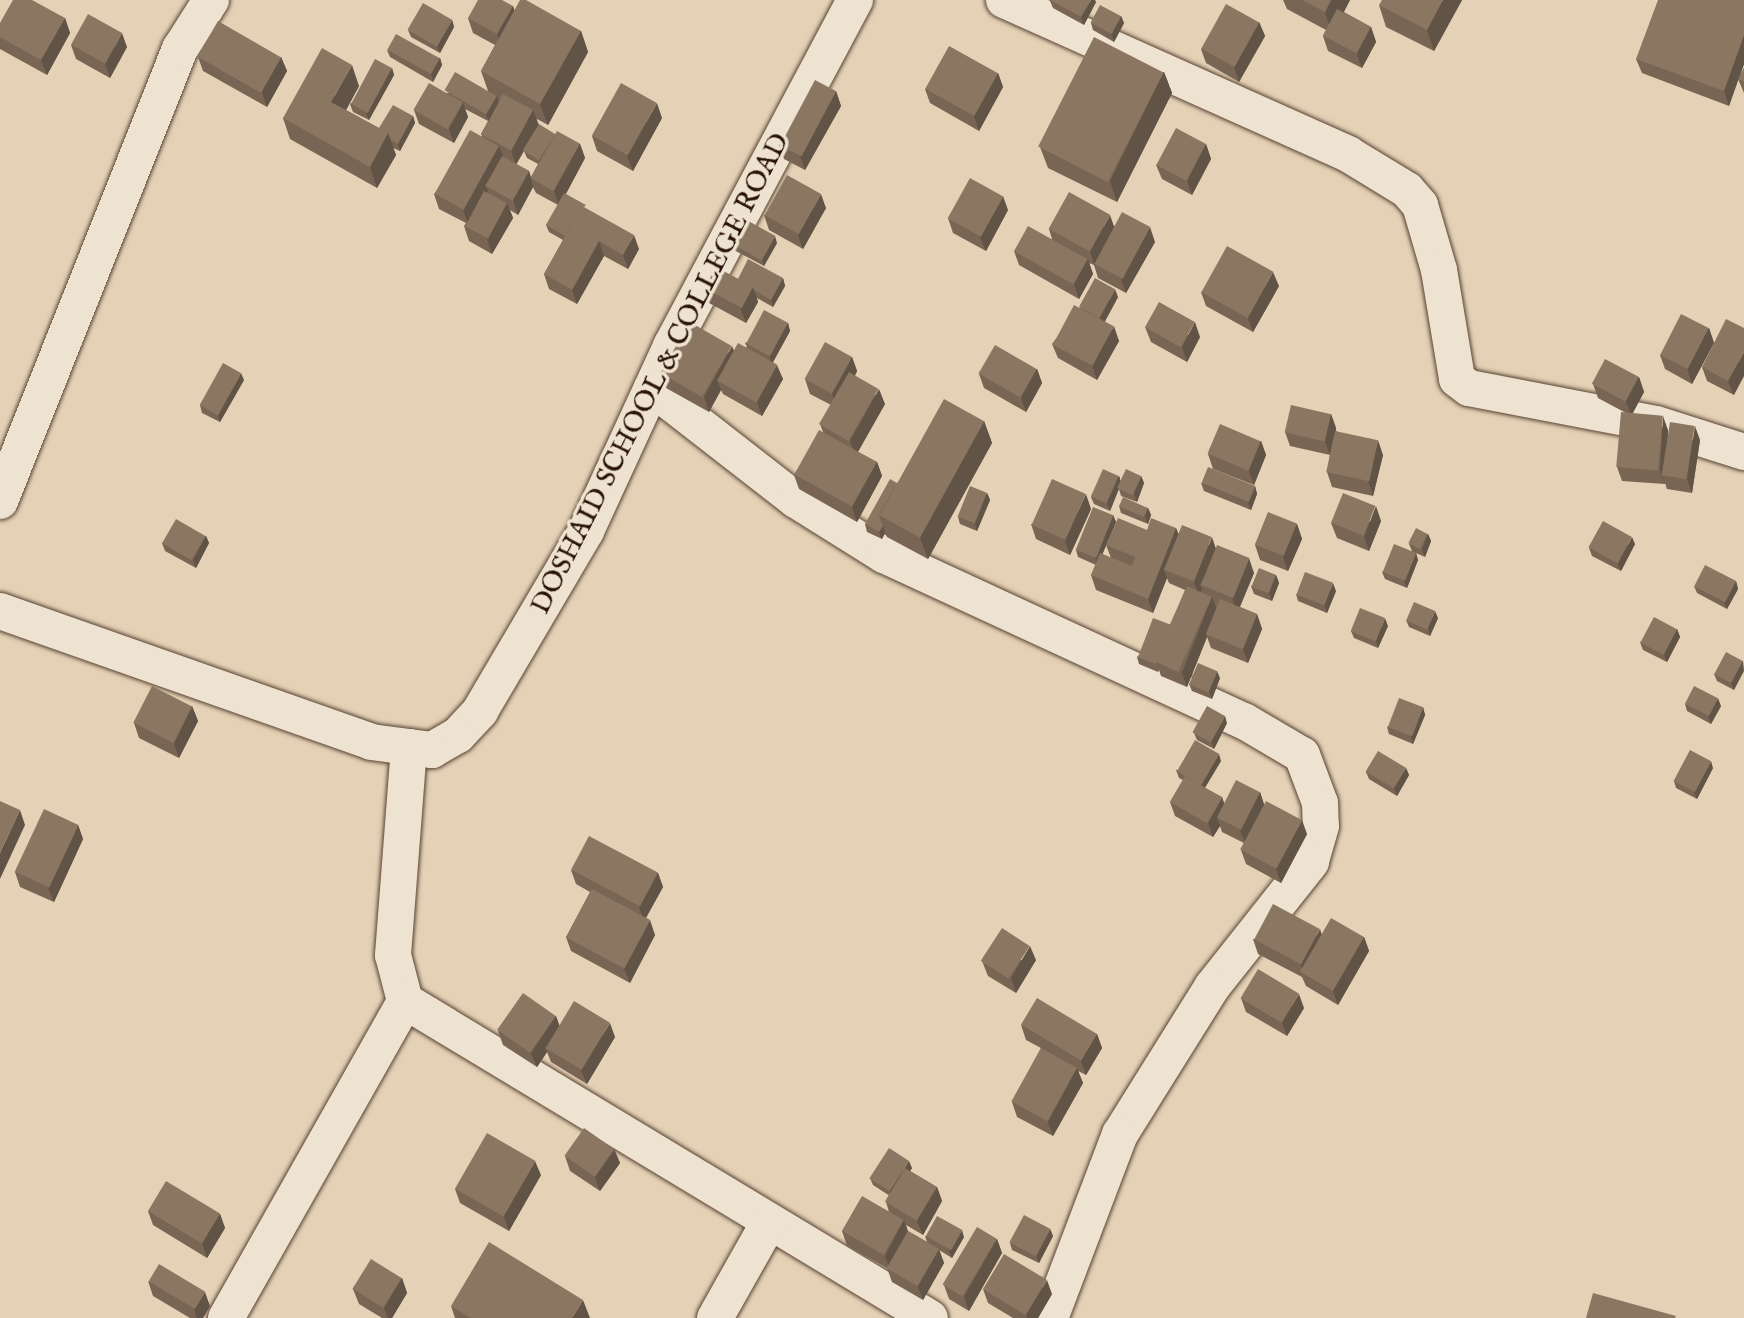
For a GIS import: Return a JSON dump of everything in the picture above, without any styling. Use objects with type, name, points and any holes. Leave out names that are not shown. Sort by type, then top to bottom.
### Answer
[{"type":"street","points":[[3,479],[180,49],[211,0]]},
{"type":"street","name":"DOSHAID SCHOOL & COLLEGE ROAD","points":[[0,611],[371,742],[432,750],[458,735],[480,711],[586,531],[652,388],[855,0]]},
{"type":"street","points":[[1004,0],[1348,154],[1407,190],[1420,205],[1439,270],[1457,379],[1469,388],[1656,424],[1744,452]]},
{"type":"street","points":[[652,388],[796,500],[884,555],[1244,721],[1302,755],[1320,803],[1321,826],[1311,862],[1212,987],[1120,1134],[1050,1318]]},
{"type":"street","points":[[226,1318],[405,1001],[393,955],[409,747]]},
{"type":"street","points":[[405,1001],[930,1318]]},
{"type":"street","points":[[715,1318],[769,1222]]},
{"type":"building","points":[[13,0],[32,0],[65,18],[41,60],[0,37],[0,23]]},
{"type":"building","points":[[478,0],[502,0],[513,6],[497,34],[468,18]]},
{"type":"building","points":[[520,0],[526,0],[581,31],[540,104],[481,71]]},
{"type":"building","points":[[1050,0],[1091,0],[1081,17]]},
{"type":"building","points":[[1302,0],[1331,0],[1325,12]]},
{"type":"building","points":[[1382,0],[1443,0],[1427,30],[1379,5]]},
{"type":"building","points":[[1658,0],[1744,0],[1744,35],[1724,91],[1636,59]]},
{"type":"building","points":[[423,3],[452,20],[437,47],[408,30]]},
{"type":"building","points":[[1226,4],[1259,22],[1235,67],[1201,49]]},
{"type":"building","points":[[1100,5],[1121,16],[1112,34],[1091,23]]},
{"type":"building","points":[[1337,9],[1371,27],[1356,53],[1323,35]]},
{"type":"building","points":[[88,14],[122,33],[105,64],[71,45]]},
{"type":"building","points":[[218,21],[281,57],[261,93],[198,57]]},
{"type":"building","points":[[396,34],[440,58],[431,74],[387,50]]},
{"type":"building","points":[[1094,37],[1163,72],[1108,182],[1038,147]]},
{"type":"building","points":[[949,46],[998,73],[974,116],[925,89]]},
{"type":"building","points":[[322,48],[352,65],[331,102],[388,133],[370,167],[283,118]]},
{"type":"building","points":[[375,59],[392,68],[368,113],[351,104]]},
{"type":"building","points":[[1744,68],[1744,82],[1738,79]]},
{"type":"building","points":[[455,72],[497,96],[486,114],[444,90]]},
{"type":"building","points":[[815,80],[836,91],[801,157],[780,145]]},
{"type":"building","points":[[429,83],[463,102],[447,129],[414,110]]},
{"type":"building","points":[[621,83],[657,103],[628,155],[592,135]]},
{"type":"building","points":[[503,94],[533,110],[511,151],[481,135]]},
{"type":"building","points":[[393,105],[413,116],[398,144],[379,128]]},
{"type":"building","points":[[539,124],[555,134],[539,160],[523,150]]},
{"type":"building","points":[[1176,128],[1206,144],[1186,181],[1156,165]]},
{"type":"building","points":[[470,130],[499,146],[463,210],[435,194]]},
{"type":"building","points":[[557,131],[580,144],[554,191],[531,178]]},
{"type":"building","points":[[502,156],[529,171],[513,201],[486,186]]},
{"type":"building","points":[[787,175],[821,194],[799,234],[765,215]]},
{"type":"building","points":[[970,178],[1003,196],[981,237],[948,218]]},
{"type":"building","points":[[484,191],[507,203],[488,239],[465,226]]},
{"type":"building","points":[[1069,192],[1110,215],[1090,252],[1049,229]]},
{"type":"building","points":[[564,193],[586,205],[582,206],[565,236],[546,225]]},
{"type":"building","points":[[582,206],[634,235],[623,255],[599,241],[572,290],[544,274]]},
{"type":"building","points":[[1122,212],[1150,227],[1123,279],[1094,264]]},
{"type":"building","points":[[743,218],[775,236],[762,260],[729,242]]},
{"type":"building","points":[[1028,226],[1087,259],[1073,284],[1014,251]]},
{"type":"building","points":[[1227,246],[1273,272],[1248,318],[1201,292]]},
{"type":"building","points":[[748,259],[783,278],[771,300],[738,279]]},
{"type":"building","points":[[716,267],[753,287],[742,308],[705,288]]},
{"type":"building","points":[[1095,278],[1115,289],[1099,318],[1079,307]]},
{"type":"building","points":[[1159,302],[1195,322],[1181,347],[1145,327]]},
{"type":"building","points":[[1074,305],[1114,326],[1093,366],[1053,345]]},
{"type":"building","points":[[764,310],[788,323],[770,356],[746,344]]},
{"type":"building","points":[[1681,314],[1709,328],[1688,369],[1660,355]]},
{"type":"building","points":[[1726,319],[1744,328],[1744,352],[1728,381],[1702,367]]},
{"type":"building","points":[[690,322],[732,346],[702,397],[660,373]]},
{"type":"building","points":[[825,342],[852,357],[832,394],[805,379]]},
{"type":"building","points":[[738,343],[777,365],[757,402],[717,381]]},
{"type":"building","points":[[995,345],[1037,369],[1020,398],[978,374]]},
{"type":"building","points":[[1605,359],[1639,377],[1625,402],[1592,384]]},
{"type":"building","points":[[223,363],[241,373],[218,415],[200,405]]},
{"type":"building","points":[[849,372],[878,389],[848,441],[819,424]]},
{"type":"building","points":[[944,399],[984,421],[920,538],[880,515]]},
{"type":"building","points":[[1291,405],[1331,414],[1325,442],[1285,432]]},
{"type":"building","points":[[1621,412],[1663,416],[1658,470],[1616,467]]},
{"type":"building","points":[[1670,422],[1695,426],[1686,479],[1662,475]]},
{"type":"building","points":[[1220,424],[1261,441],[1248,471],[1207,453]]},
{"type":"building","points":[[819,430],[877,462],[852,507],[794,475]]},
{"type":"building","points":[[1335,431],[1378,440],[1369,481],[1326,472]]},
{"type":"building","points":[[1208,467],[1255,486],[1249,502],[1202,483]]},
{"type":"building","points":[[1103,469],[1119,476],[1106,503],[1091,496]]},
{"type":"building","points":[[1126,469],[1141,476],[1133,495],[1117,488]]},
{"type":"building","points":[[890,479],[897,483],[879,515],[883,526],[879,532],[865,524]]},
{"type":"building","points":[[1052,479],[1086,494],[1065,540],[1032,525]]},
{"type":"building","points":[[970,486],[987,493],[974,523],[958,517]]},
{"type":"building","points":[[1343,493],[1375,506],[1363,536],[1331,523]]},
{"type":"building","points":[[1123,497],[1148,508],[1144,517],[1119,506]]},
{"type":"building","points":[[1093,507],[1113,515],[1096,558],[1076,550]]},
{"type":"building","points":[[1268,512],[1297,524],[1284,556],[1255,544]]},
{"type":"building","points":[[1118,518],[1147,530],[1151,518],[1176,528],[1148,599],[1091,575],[1100,553],[1132,566],[1135,557],[1106,545]]},
{"type":"building","points":[[176,519],[205,536],[191,560],[162,543]]},
{"type":"building","points":[[1603,521],[1632,537],[1617,563],[1588,547]]},
{"type":"building","points":[[1182,525],[1212,537],[1194,581],[1164,570]]},
{"type":"building","points":[[1416,528],[1428,534],[1420,549],[1408,543]]},
{"type":"building","points":[[1394,544],[1416,553],[1405,581],[1383,572]]},
{"type":"building","points":[[1217,545],[1249,558],[1233,598],[1201,585]]},
{"type":"building","points":[[1705,565],[1736,581],[1725,602],[1694,586]]},
{"type":"building","points":[[1259,568],[1276,575],[1268,593],[1252,587]]},
{"type":"building","points":[[1305,572],[1333,583],[1324,605],[1296,594]]},
{"type":"building","points":[[1187,586],[1212,597],[1178,672],[1154,661]]},
{"type":"building","points":[[1220,599],[1257,614],[1243,649],[1206,634]]},
{"type":"building","points":[[1414,602],[1435,611],[1427,629],[1406,620]]},
{"type":"building","points":[[1360,608],[1385,618],[1376,641],[1351,631]]},
{"type":"building","points":[[1654,617],[1677,629],[1663,655],[1640,643]]},
{"type":"building","points":[[1153,618],[1171,625],[1156,664],[1138,657]]},
{"type":"building","points":[[1726,652],[1743,661],[1731,683],[1714,674]]},
{"type":"building","points":[[1198,663],[1217,671],[1208,692],[1189,684]]},
{"type":"building","points":[[152,686],[192,706],[173,743],[133,723]]},
{"type":"building","points":[[1694,686],[1718,698],[1709,716],[1685,704]]},
{"type":"building","points":[[1399,698],[1423,707],[1412,736],[1388,727]]},
{"type":"building","points":[[1207,706],[1225,716],[1211,742],[1192,732]]},
{"type":"building","points":[[1195,740],[1219,754],[1201,785],[1177,771]]},
{"type":"building","points":[[1690,750],[1711,761],[1695,792],[1674,781]]},
{"type":"building","points":[[1378,751],[1406,768],[1394,789],[1366,772]]},
{"type":"building","points":[[1185,776],[1222,797],[1207,823],[1170,802]]},
{"type":"building","points":[[1236,780],[1260,792],[1241,830],[1217,817]]},
{"type":"building","points":[[0,801],[20,810],[0,853]]},
{"type":"building","points":[[1266,801],[1302,820],[1276,869],[1240,850]]},
{"type":"building","points":[[44,809],[78,825],[49,888],[15,872]]},
{"type":"building","points":[[589,836],[658,873],[640,906],[571,870]]},
{"type":"building","points":[[592,889],[650,920],[624,969],[566,938]]},
{"type":"building","points":[[1273,904],[1320,929],[1301,964],[1254,939]]},
{"type":"building","points":[[1331,918],[1364,937],[1333,991],[1300,972]]},
{"type":"building","points":[[1002,928],[1030,946],[1008,979],[981,961]]},
{"type":"building","points":[[1258,969],[1299,994],[1282,1023],[1240,998]]},
{"type":"building","points":[[523,993],[556,1016],[530,1053],[497,1030]]},
{"type":"building","points":[[1037,998],[1097,1034],[1081,1061],[1021,1025]]},
{"type":"building","points":[[574,1001],[610,1023],[582,1070],[546,1048]]},
{"type":"building","points":[[1041,1048],[1077,1068],[1047,1121],[1011,1101]]},
{"type":"building","points":[[584,1128],[614,1149],[595,1177],[564,1156]]},
{"type":"building","points":[[487,1133],[535,1161],[503,1216],[455,1188]]},
{"type":"building","points":[[889,1148],[909,1161],[890,1191],[869,1178]]},
{"type":"building","points":[[905,1168],[937,1187],[917,1220],[885,1201]]},
{"type":"building","points":[[166,1181],[220,1213],[202,1243],[148,1211]]},
{"type":"building","points":[[862,1196],[904,1220],[884,1255],[842,1231]]},
{"type":"building","points":[[1024,1215],[1050,1229],[1036,1256],[1009,1242]]},
{"type":"building","points":[[937,1216],[962,1230],[951,1250],[926,1236]]},
{"type":"building","points":[[977,1227],[997,1239],[962,1296],[942,1284]]},
{"type":"building","points":[[908,1231],[939,1249],[918,1286],[886,1268]]},
{"type":"building","points":[[489,1242],[583,1300],[572,1318],[471,1318],[451,1306]]},
{"type":"building","points":[[1004,1254],[1047,1280],[1026,1315],[983,1289]]},
{"type":"building","points":[[371,1259],[402,1278],[383,1308],[352,1289]]},
{"type":"building","points":[[159,1264],[205,1292],[195,1309],[149,1281]]},
{"type":"building","points":[[1593,1293],[1676,1316],[1586,1318]]}]
